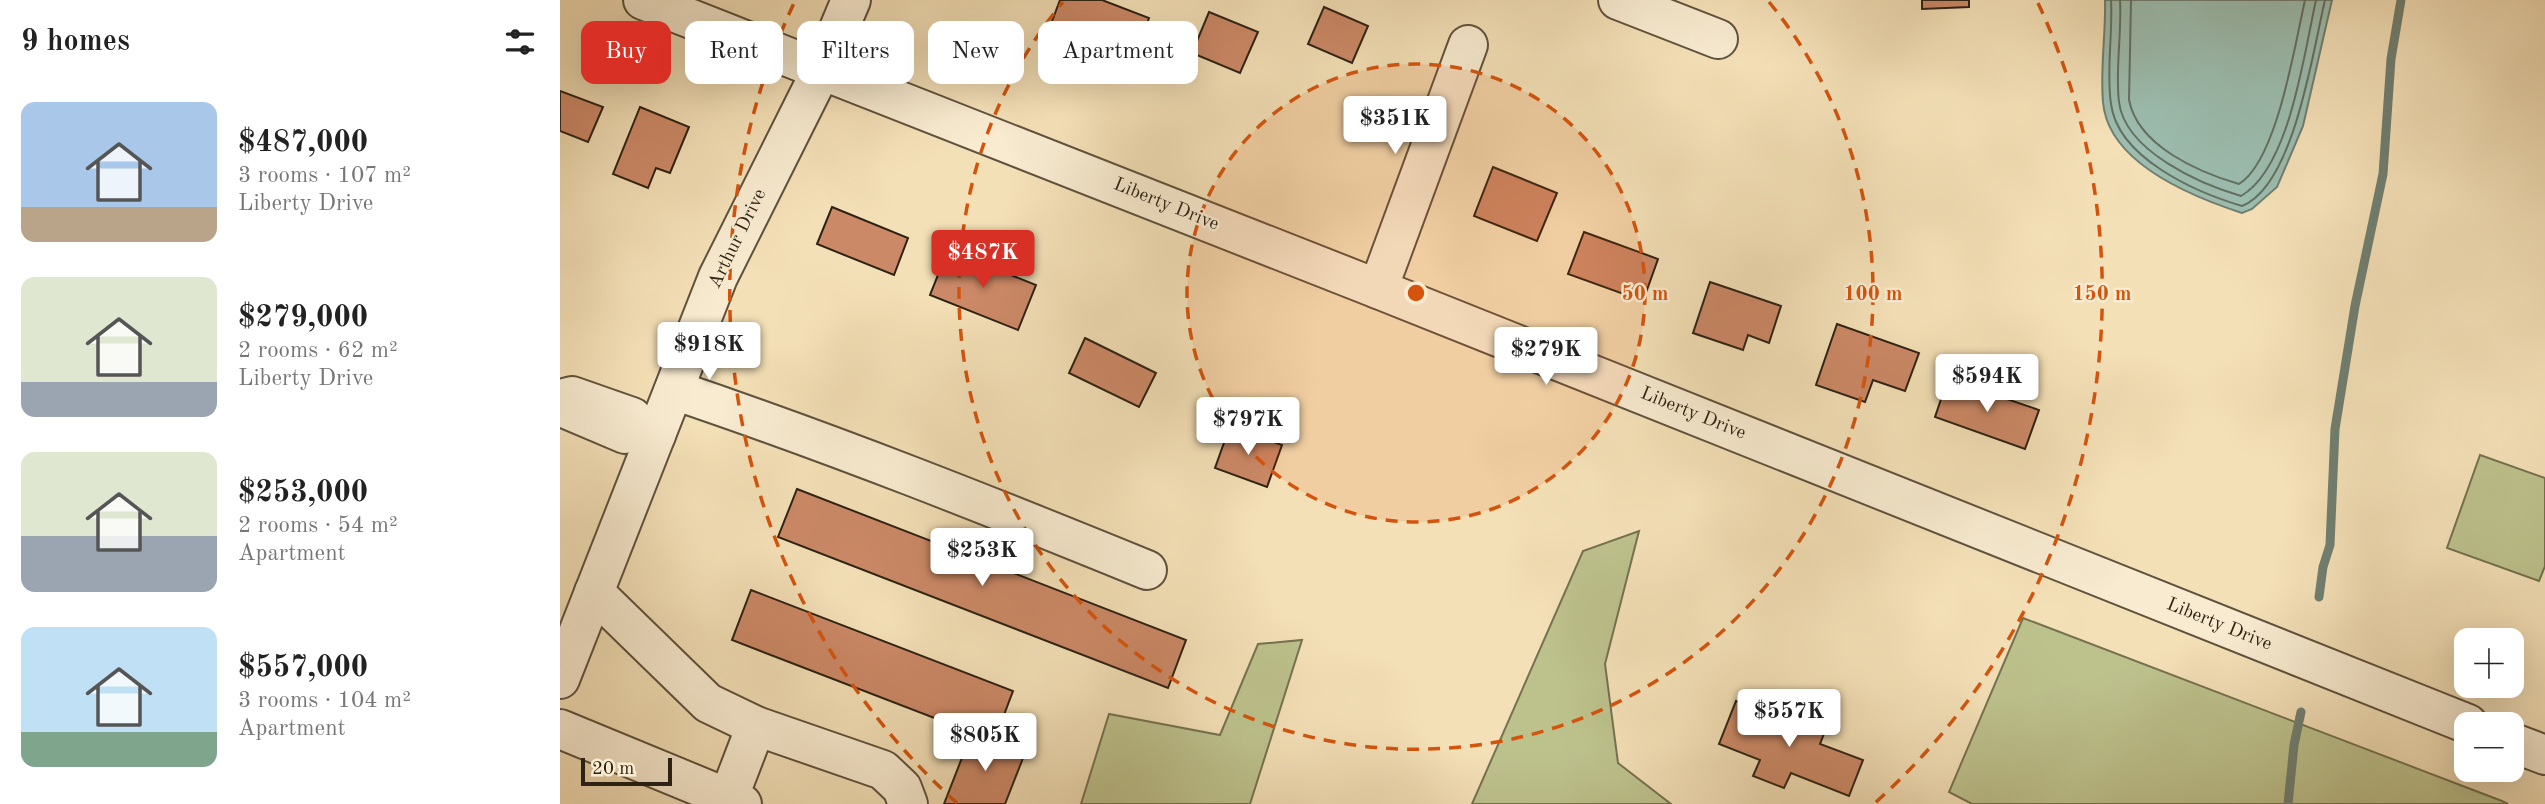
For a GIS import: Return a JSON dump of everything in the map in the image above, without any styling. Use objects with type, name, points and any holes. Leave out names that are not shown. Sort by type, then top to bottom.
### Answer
[{"type":"street","name":"Liberty Drive","points":[[643,0],[797,59]]},
{"type":"street","name":"Arthur Drive","points":[[842,21],[851,0]]},
{"type":"street","points":[[1618,0],[1718,39]]},
{"type":"street","points":[[1378,289],[1468,45]]},
{"type":"street","name":"Arthur Drive","points":[[560,679],[594,592],[645,432],[674,390],[718,277],[814,84]]},
{"type":"street","name":"Liberty Drive","points":[[860,84],[2454,718]]},
{"type":"street","points":[[674,390],[816,439],[986,504],[1147,570]]},
{"type":"street","points":[[561,399],[572,396],[632,417],[645,432]]},
{"type":"street","points":[[594,592],[695,693],[717,709],[756,726],[883,770],[902,788],[908,804]]},
{"type":"street","points":[[560,729],[735,801],[756,726]]},
{"type":"street","points":[[2524,747],[2545,755]]},
{"type":"green space","points":[[2480,455],[2545,478],[2545,566],[2539,581],[2447,548]]},
{"type":"green space","points":[[1639,531],[1605,664],[1618,763],[1671,804],[1472,804],[1583,551]]},
{"type":"green space","points":[[2023,618],[2508,804],[1972,804],[1949,792]]},
{"type":"green space","points":[[1302,640],[1250,804],[1081,804],[1109,714],[1220,735],[1258,644]]},
{"type":"water","points":[[2105,0],[2332,0],[2303,126],[2277,187],[2252,209],[2242,213],[2178,187],[2136,160],[2120,143],[2108,124],[2103,102]]},
{"type":"building","points":[[1060,0],[1102,0],[1149,18],[1148,21],[1052,21]]},
{"type":"building","points":[[1922,0],[1969,0],[1969,7],[1922,9]]},
{"type":"building","points":[[1324,7],[1368,26],[1352,63],[1308,44]]},
{"type":"building","points":[[1209,12],[1258,32],[1240,73],[1198,56],[1198,39]]},
{"type":"building","points":[[560,91],[603,107],[588,142],[560,131]]},
{"type":"building","points":[[640,107],[689,127],[670,173],[656,168],[648,188],[613,174]]},
{"type":"building","points":[[1493,167],[1557,193],[1537,241],[1474,216]]},
{"type":"building","points":[[832,207],[908,238],[894,275],[817,244]]},
{"type":"building","points":[[1584,232],[1658,259],[1643,301],[1568,274]]},
{"type":"building","points":[[948,250],[1036,285],[1018,330],[930,295]]},
{"type":"building","points":[[1710,282],[1781,306],[1769,343],[1748,335],[1743,350],[1693,333]]},
{"type":"building","points":[[1837,324],[1919,353],[1905,391],[1873,380],[1865,402],[1816,385]]},
{"type":"building","points":[[1085,338],[1156,373],[1139,407],[1069,373]]},
{"type":"building","points":[[1948,379],[2039,410],[2025,449],[1935,417]]},
{"type":"building","points":[[1230,426],[1282,445],[1267,487],[1215,468]]},
{"type":"building","points":[[797,489],[1186,640],[1168,688],[778,537]]},
{"type":"building","points":[[751,590],[1013,691],[994,741],[732,640]]},
{"type":"building","points":[[1736,701],[1783,720],[1787,710],[1827,726],[1820,744],[1863,760],[1849,796],[1791,773],[1784,788],[1753,776],[1760,760],[1719,744]]},
{"type":"building","points":[[972,732],[1025,753],[1005,804],[944,804]]},
{"type":"waterway","points":[[2319,597],[2323,567],[2330,545],[2335,429],[2355,306],[2383,174],[2391,59],[2401,0]]},
{"type":"waterway","points":[[2288,804],[2294,745],[2301,712]]}]
